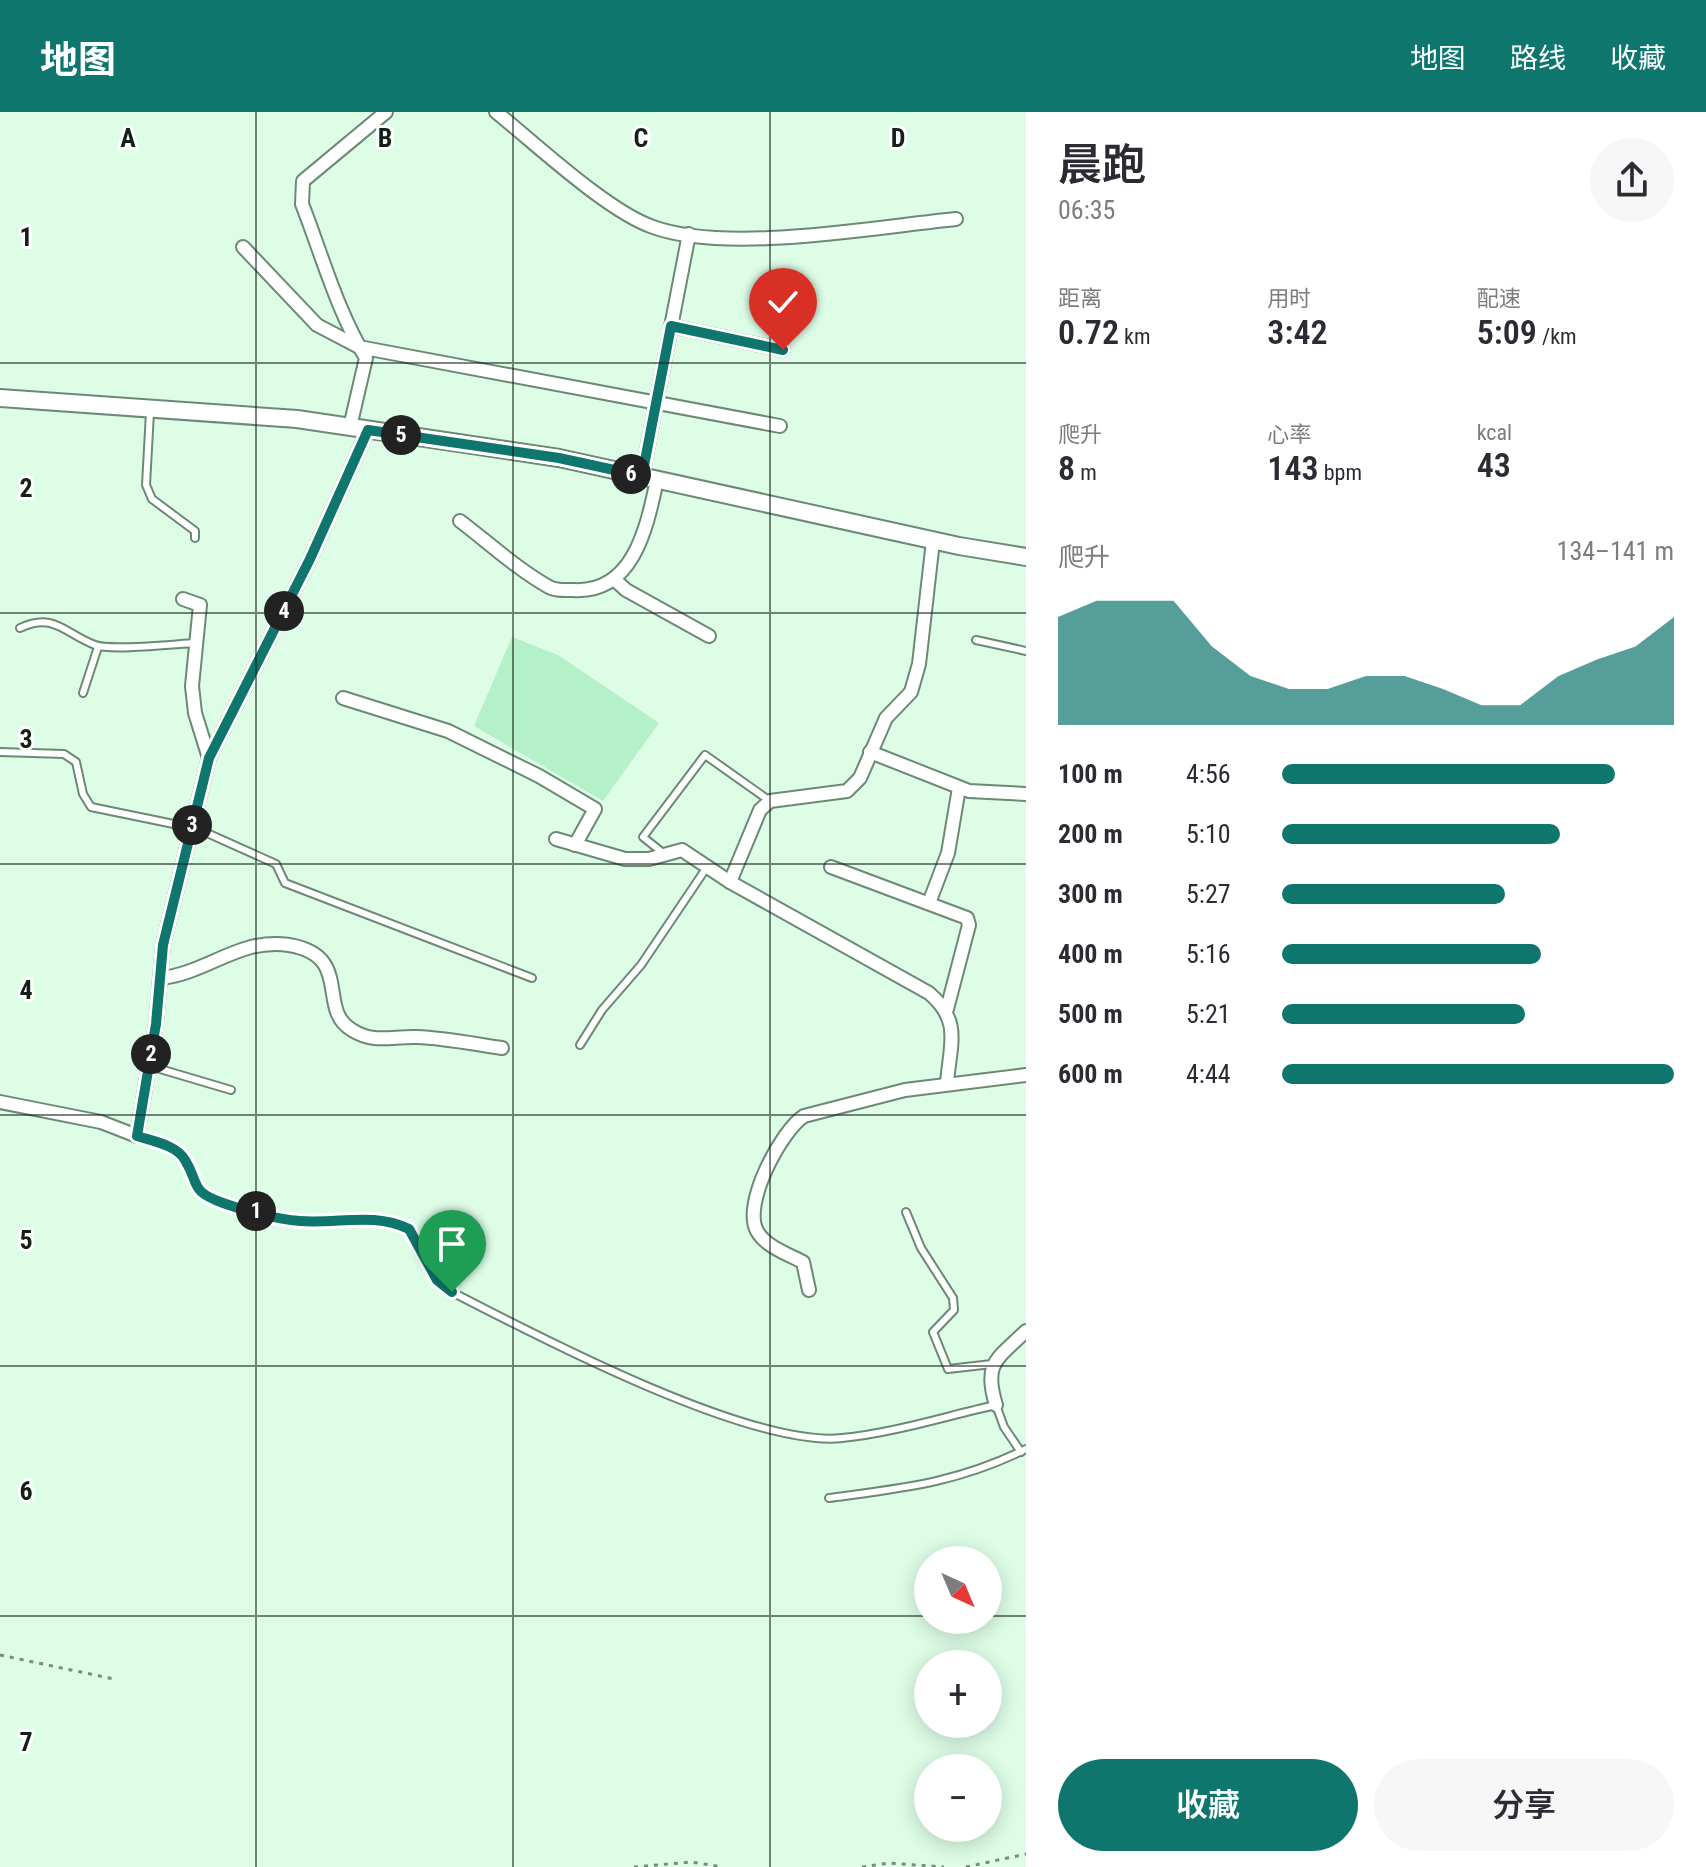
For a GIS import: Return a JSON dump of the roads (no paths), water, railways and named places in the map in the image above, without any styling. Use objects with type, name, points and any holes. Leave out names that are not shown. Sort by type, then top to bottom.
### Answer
[{"type":"street","points":[[0,1102],[101,1122],[137,1136],[149,1066],[163,945],[209,758],[310,559],[359,428],[366,358],[302,204],[303,181],[386,112]]},
{"type":"street","points":[[496,112],[602,196],[652,227],[715,239],[795,235],[956,219]]},
{"type":"street","points":[[460,521],[553,589],[588,591],[610,585],[646,530],[655,402],[689,234]]},
{"type":"street","points":[[243,247],[317,325],[359,347],[780,426]]},
{"type":"street","points":[[671,326],[783,350]]},
{"type":"street","points":[[0,398],[297,419],[559,458],[933,541],[1026,557]]},
{"type":"street","points":[[730,882],[760,810],[770,801],[847,791],[860,778],[886,718],[911,692],[919,664],[933,541]]},
{"type":"street","points":[[614,579],[626,590],[709,636]]},
{"type":"street","points":[[183,599],[200,605],[192,686],[195,713],[209,758]]},
{"type":"street","points":[[343,698],[448,731],[539,776],[595,809],[575,845]]},
{"type":"street","points":[[870,752],[959,788],[1026,794]]},
{"type":"street","points":[[929,903],[948,853],[959,788]]},
{"type":"street","points":[[556,839],[625,859],[649,859],[682,850],[730,882],[929,993],[947,1009]]},
{"type":"street","points":[[831,867],[961,914],[969,925],[947,1009],[952,1027],[947,1083]]},
{"type":"street","points":[[160,978],[176,977],[236,950],[260,944],[290,945],[316,954],[329,968],[339,1018],[349,1029],[375,1040],[416,1037],[502,1048]]},
{"type":"street","points":[[809,1290],[803,1262],[758,1235],[752,1221],[756,1198],[779,1140],[804,1116],[905,1090],[1026,1075]]},
{"type":"street","points":[[996,1405],[989,1381],[992,1364],[1026,1331]]},
{"type":"lane","points":[[150,408],[146,485],[152,499],[195,531],[195,538]]},
{"type":"lane","points":[[20,628],[37,620],[47,620],[98,647],[196,643]]},
{"type":"lane","points":[[976,640],[1026,651]]},
{"type":"lane","points":[[83,693],[98,647]]},
{"type":"lane","points":[[0,752],[64,754],[76,762],[83,794],[91,807],[191,827],[276,864],[285,883],[532,978]]},
{"type":"lane","points":[[663,853],[643,837],[705,755],[770,801]]},
{"type":"lane","points":[[580,1045],[602,1010],[641,965],[707,867]]},
{"type":"lane","points":[[149,1066],[231,1090]]},
{"type":"lane","points":[[137,1136],[169,1146],[185,1158],[192,1183],[206,1196],[226,1204],[300,1221],[378,1218],[409,1229],[437,1280],[452,1292],[681,1399],[775,1432],[800,1437],[841,1438],[996,1405],[1004,1427],[1023,1450],[979,1471],[937,1484],[829,1498]]},
{"type":"lane","points":[[906,1212],[921,1248],[953,1298],[954,1310],[933,1332],[941,1358],[948,1369],[992,1364]]}]
